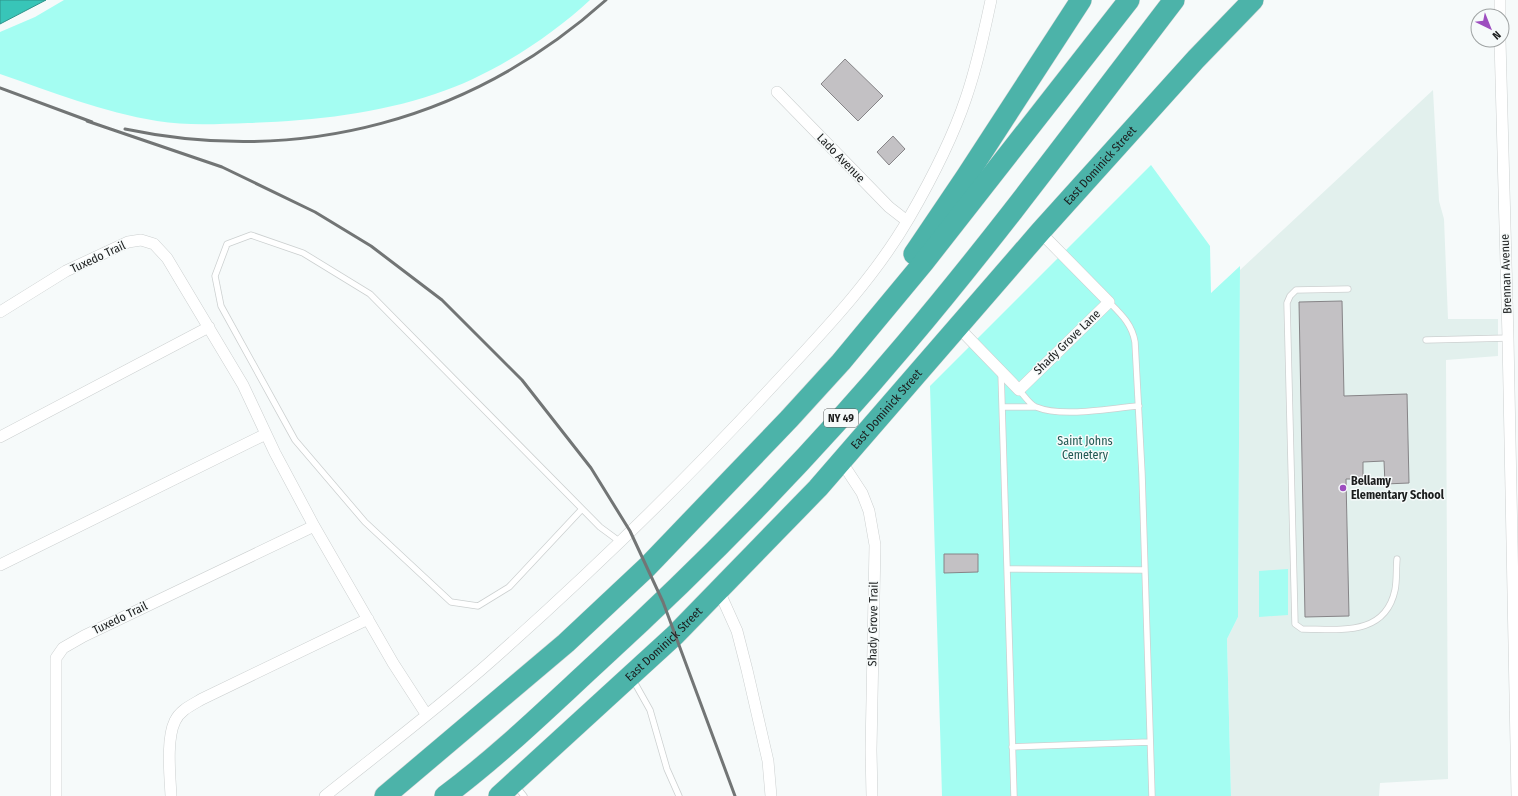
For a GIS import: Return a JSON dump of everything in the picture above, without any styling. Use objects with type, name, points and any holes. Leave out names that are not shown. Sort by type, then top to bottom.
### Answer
[{"type":"highway","points":[[841,362],[966,177],[1081,0]]},
{"type":"highway","points":[[385,796],[566,643],[647,567],[789,418],[841,362],[924,262],[1129,0]]},
{"type":"highway","name":"NY 49","points":[[450,792],[514,739],[663,602],[730,537],[828,433],[922,324],[1014,209],[1174,0]]},
{"type":"highway","name":"East Dominick Street","points":[[512,792],[719,591],[818,488],[1040,232],[1196,59],[1252,0]]},
{"type":"street","points":[[325,796],[488,663],[619,541],[726,436],[825,329],[873,269],[907,221],[934,173],[967,97],[976,66],[991,0]]},
{"type":"street","name":"Brennan Avenue","points":[[1500,48],[1508,338],[1513,392],[1517,796]]},
{"type":"street","name":"Lado Avenue","points":[[778,92],[889,207],[907,221]]},
{"type":"street","name":"Shady Grove Lane","points":[[1019,390],[1108,302],[1040,232]]},
{"type":"street","name":"Tuxedo Trail","points":[[0,312],[66,271],[128,242],[141,240],[154,244],[167,258],[243,385],[266,434],[314,526],[393,663],[426,714]]},
{"type":"street","points":[[0,437],[209,327]]},
{"type":"street","points":[[958,327],[1019,390]]},
{"type":"street","points":[[2,562],[266,434]]},
{"type":"street","name":"Shady Grove Trail","points":[[841,461],[862,493],[870,510],[875,544],[871,750],[872,796]]},
{"type":"street","name":"Tuxedo Trail","points":[[56,796],[56,658],[63,648],[84,636],[314,526]]},
{"type":"street","points":[[719,591],[737,631],[747,670],[768,761],[771,796]]},
{"type":"street","points":[[171,796],[170,737],[175,720],[184,710],[202,699],[368,619]]},
{"type":"lane","points":[[582,509],[509,587],[478,606],[451,602],[365,522],[295,440],[222,306],[215,276],[227,244],[251,235],[303,253],[370,294],[600,527],[619,541]]},
{"type":"lane","points":[[1348,289],[1296,290],[1290,296],[1287,303],[1295,624],[1302,629],[1358,629],[1370,624],[1380,617],[1390,605],[1395,590],[1397,559]]},
{"type":"lane","points":[[1108,302],[1127,321],[1134,333],[1152,796]]},
{"type":"lane","points":[[1426,340],[1508,338]]},
{"type":"lane","points":[[1001,372],[1014,796]]},
{"type":"lane","points":[[1019,390],[1035,407]]},
{"type":"lane","points":[[1002,407],[1035,407],[1053,411],[1074,412],[1138,406]]},
{"type":"lane","points":[[1007,569],[1144,570]]},
{"type":"lane","points":[[631,676],[650,710],[667,769],[679,796]]},
{"type":"lane","points":[[1012,747],[1149,742]]},
{"type":"shaded area","points":[[0,0],[46,0],[0,24]]},
{"type":"shaded area","name":"Bellamy Elementary School","points":[[1433,90],[1439,201],[1444,219],[1448,319],[1498,319],[1498,356],[1446,360],[1448,779],[1380,783],[1379,796],[1231,796],[1227,639],[1238,617],[1240,270]]},
{"type":"green space","points":[[64,0],[590,0],[537,42],[497,67],[455,87],[413,101],[390,107],[319,118],[272,122],[180,124],[157,121],[117,112],[78,101],[0,74],[0,32],[35,17]]},
{"type":"green space","name":"Saint Johns Cemetery","points":[[1151,165],[1210,246],[1211,293],[1240,266],[1238,617],[1227,639],[1231,796],[942,796],[930,386]]},
{"type":"green space","points":[[1288,569],[1288,615],[1259,617],[1259,571]]},
{"type":"building","points":[[845,59],[883,96],[858,121],[821,84]]},
{"type":"building","points":[[893,136],[905,149],[889,165],[877,152]]},
{"type":"building","points":[[1342,301],[1344,396],[1407,394],[1409,483],[1385,484],[1384,461],[1363,462],[1363,479],[1346,479],[1349,616],[1305,617],[1299,302]]},
{"type":"building","points":[[944,554],[978,554],[978,572],[944,573]]},
{"type":"railway","points":[[125,129],[191,139],[256,141],[319,136],[381,123],[441,103],[499,76],[554,42],[606,0]]},
{"type":"railway","points":[[0,88],[92,122]]},
{"type":"railway","points":[[87,121],[222,167],[315,212],[371,246],[442,300],[522,380],[591,468],[630,531],[663,602],[735,796]]},
{"type":"place","name":"Bellamy Elementary School","points":[[1343,488]]}]
